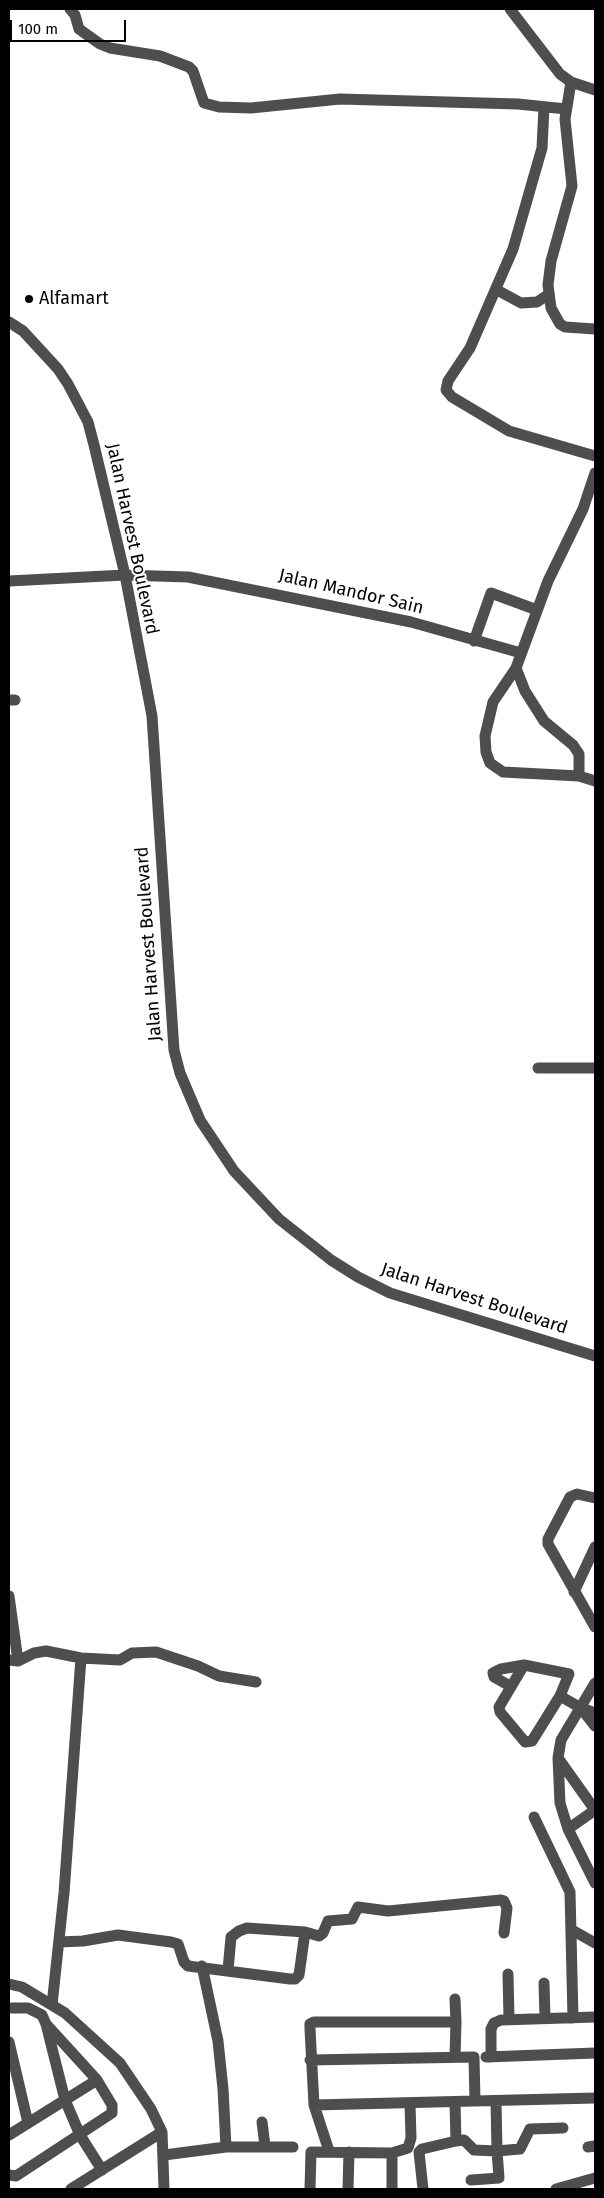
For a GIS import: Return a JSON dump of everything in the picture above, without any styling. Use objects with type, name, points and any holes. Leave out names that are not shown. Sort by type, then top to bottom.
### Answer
[{"type":"street","points":[[70,9],[76,17],[77,27],[100,44],[110,48],[160,56],[188,67],[193,71],[204,103],[218,107],[251,108],[340,99],[518,104],[566,109]]},
{"type":"street","points":[[510,9],[551,65],[571,82],[595,90]]},
{"type":"street","points":[[571,82],[566,109],[572,186],[552,261],[549,294],[554,316],[560,324],[565,327],[595,329]]},
{"type":"street","points":[[544,107],[542,148],[513,249],[497,290],[470,348],[445,386],[448,394],[509,431],[595,456]]},
{"type":"street","points":[[497,290],[521,303],[537,302],[549,294]]},
{"type":"street","name":"Jalan Harvest Boulevard","points":[[9,322],[23,331],[58,369],[88,422],[124,575],[152,716],[174,1050],[188,1095],[216,1145],[234,1171],[279,1219],[331,1260],[358,1277],[390,1293],[595,1356]]},
{"type":"street","points":[[595,473],[583,509],[548,581],[516,668],[493,702],[485,736],[486,752],[490,763],[503,772],[579,776],[595,780]]},
{"type":"street","name":"Jalan Mandor Sain","points":[[9,581],[124,575],[188,577],[410,622],[521,653]]},
{"type":"street","points":[[474,641],[491,593],[537,610]]},
{"type":"street","points":[[516,668],[525,691],[544,721],[573,745],[579,754],[579,776]]},
{"type":"street","points":[[538,1068],[595,1068]]},
{"type":"street","points":[[595,1498],[577,1494],[570,1497],[548,1539],[550,1549],[595,1627]]},
{"type":"street","points":[[574,1592],[595,1547]]},
{"type":"street","points":[[9,1596],[13,1660],[34,1653],[46,1652],[81,1658],[120,1660],[132,1653],[156,1652],[198,1666],[219,1676],[256,1682]]},
{"type":"street","points":[[52,2005],[59,1942],[81,1658]]},
{"type":"street","points":[[524,1665],[499,1704],[499,1710],[525,1742],[534,1740],[570,1702],[595,1682]]},
{"type":"street","points":[[510,1686],[494,1677],[493,1673],[501,1669],[524,1665],[569,1674],[570,1702],[558,1758],[560,1803],[568,1829],[590,1863],[595,1883]]},
{"type":"street","points":[[570,1702],[595,1713]]},
{"type":"street","points":[[570,1702],[595,1726]]},
{"type":"street","points":[[558,1758],[595,1810],[568,1829]]},
{"type":"street","points":[[534,1817],[567,1884],[572,1930],[573,2018]]},
{"type":"street","points":[[228,1970],[231,1937],[239,1931],[247,1928],[305,1932],[319,1936],[328,1922],[352,1919],[358,1907],[388,1911],[501,1900],[507,1908],[504,1933]]},
{"type":"street","points":[[572,1930],[595,1943]]},
{"type":"street","points":[[59,1942],[83,1941],[118,1935],[171,1942],[178,1944],[182,1949],[186,1964],[251,1975],[295,1979],[299,1975],[305,1932]]},
{"type":"street","points":[[202,1966],[218,2040],[226,2147]]},
{"type":"street","points":[[508,1974],[509,2018]]},
{"type":"street","points":[[9,1984],[22,1987],[76,2022],[120,2063],[151,2109],[162,2132],[164,2189]]},
{"type":"street","points":[[544,1984],[545,2018]]},
{"type":"street","points":[[455,1999],[455,2057]]},
{"type":"street","points":[[9,2008],[36,2011],[42,2015],[46,2024],[65,2100],[80,2135],[102,2170]]},
{"type":"street","points":[[491,2057],[490,2029],[494,2023],[509,2018],[595,2017]]},
{"type":"street","points":[[329,2151],[314,2105],[310,2060],[310,2026],[314,2022],[456,2022]]},
{"type":"street","points":[[9,2175],[16,2176],[112,2113],[112,2105],[97,2080],[46,2024]]},
{"type":"street","points":[[9,2042],[28,2123]]},
{"type":"street","points":[[310,2060],[595,2053]]},
{"type":"street","points":[[474,2057],[475,2101]]},
{"type":"street","points":[[9,2135],[97,2080]]},
{"type":"street","points":[[314,2105],[595,2098]]},
{"type":"street","points":[[471,2180],[499,2178],[496,2100]]},
{"type":"street","points":[[455,2102],[456,2141]]},
{"type":"street","points":[[310,2189],[312,2152],[392,2152],[406,2150],[410,2146],[410,2104]]},
{"type":"street","points":[[262,2122],[264,2146]]},
{"type":"street","points":[[422,2189],[420,2150],[464,2140],[474,2150],[520,2150],[522,2141],[530,2129],[562,2128]]},
{"type":"street","points":[[71,2189],[162,2132]]},
{"type":"street","points":[[164,2155],[226,2147],[294,2147]]},
{"type":"street","points":[[348,2189],[349,2152]]},
{"type":"street","points":[[392,2152],[392,2189]]},
{"type":"street","points":[[556,2189],[579,2186],[595,2178]]},
{"type":"place","name":"Alfamart","points":[[29,299]]}]
